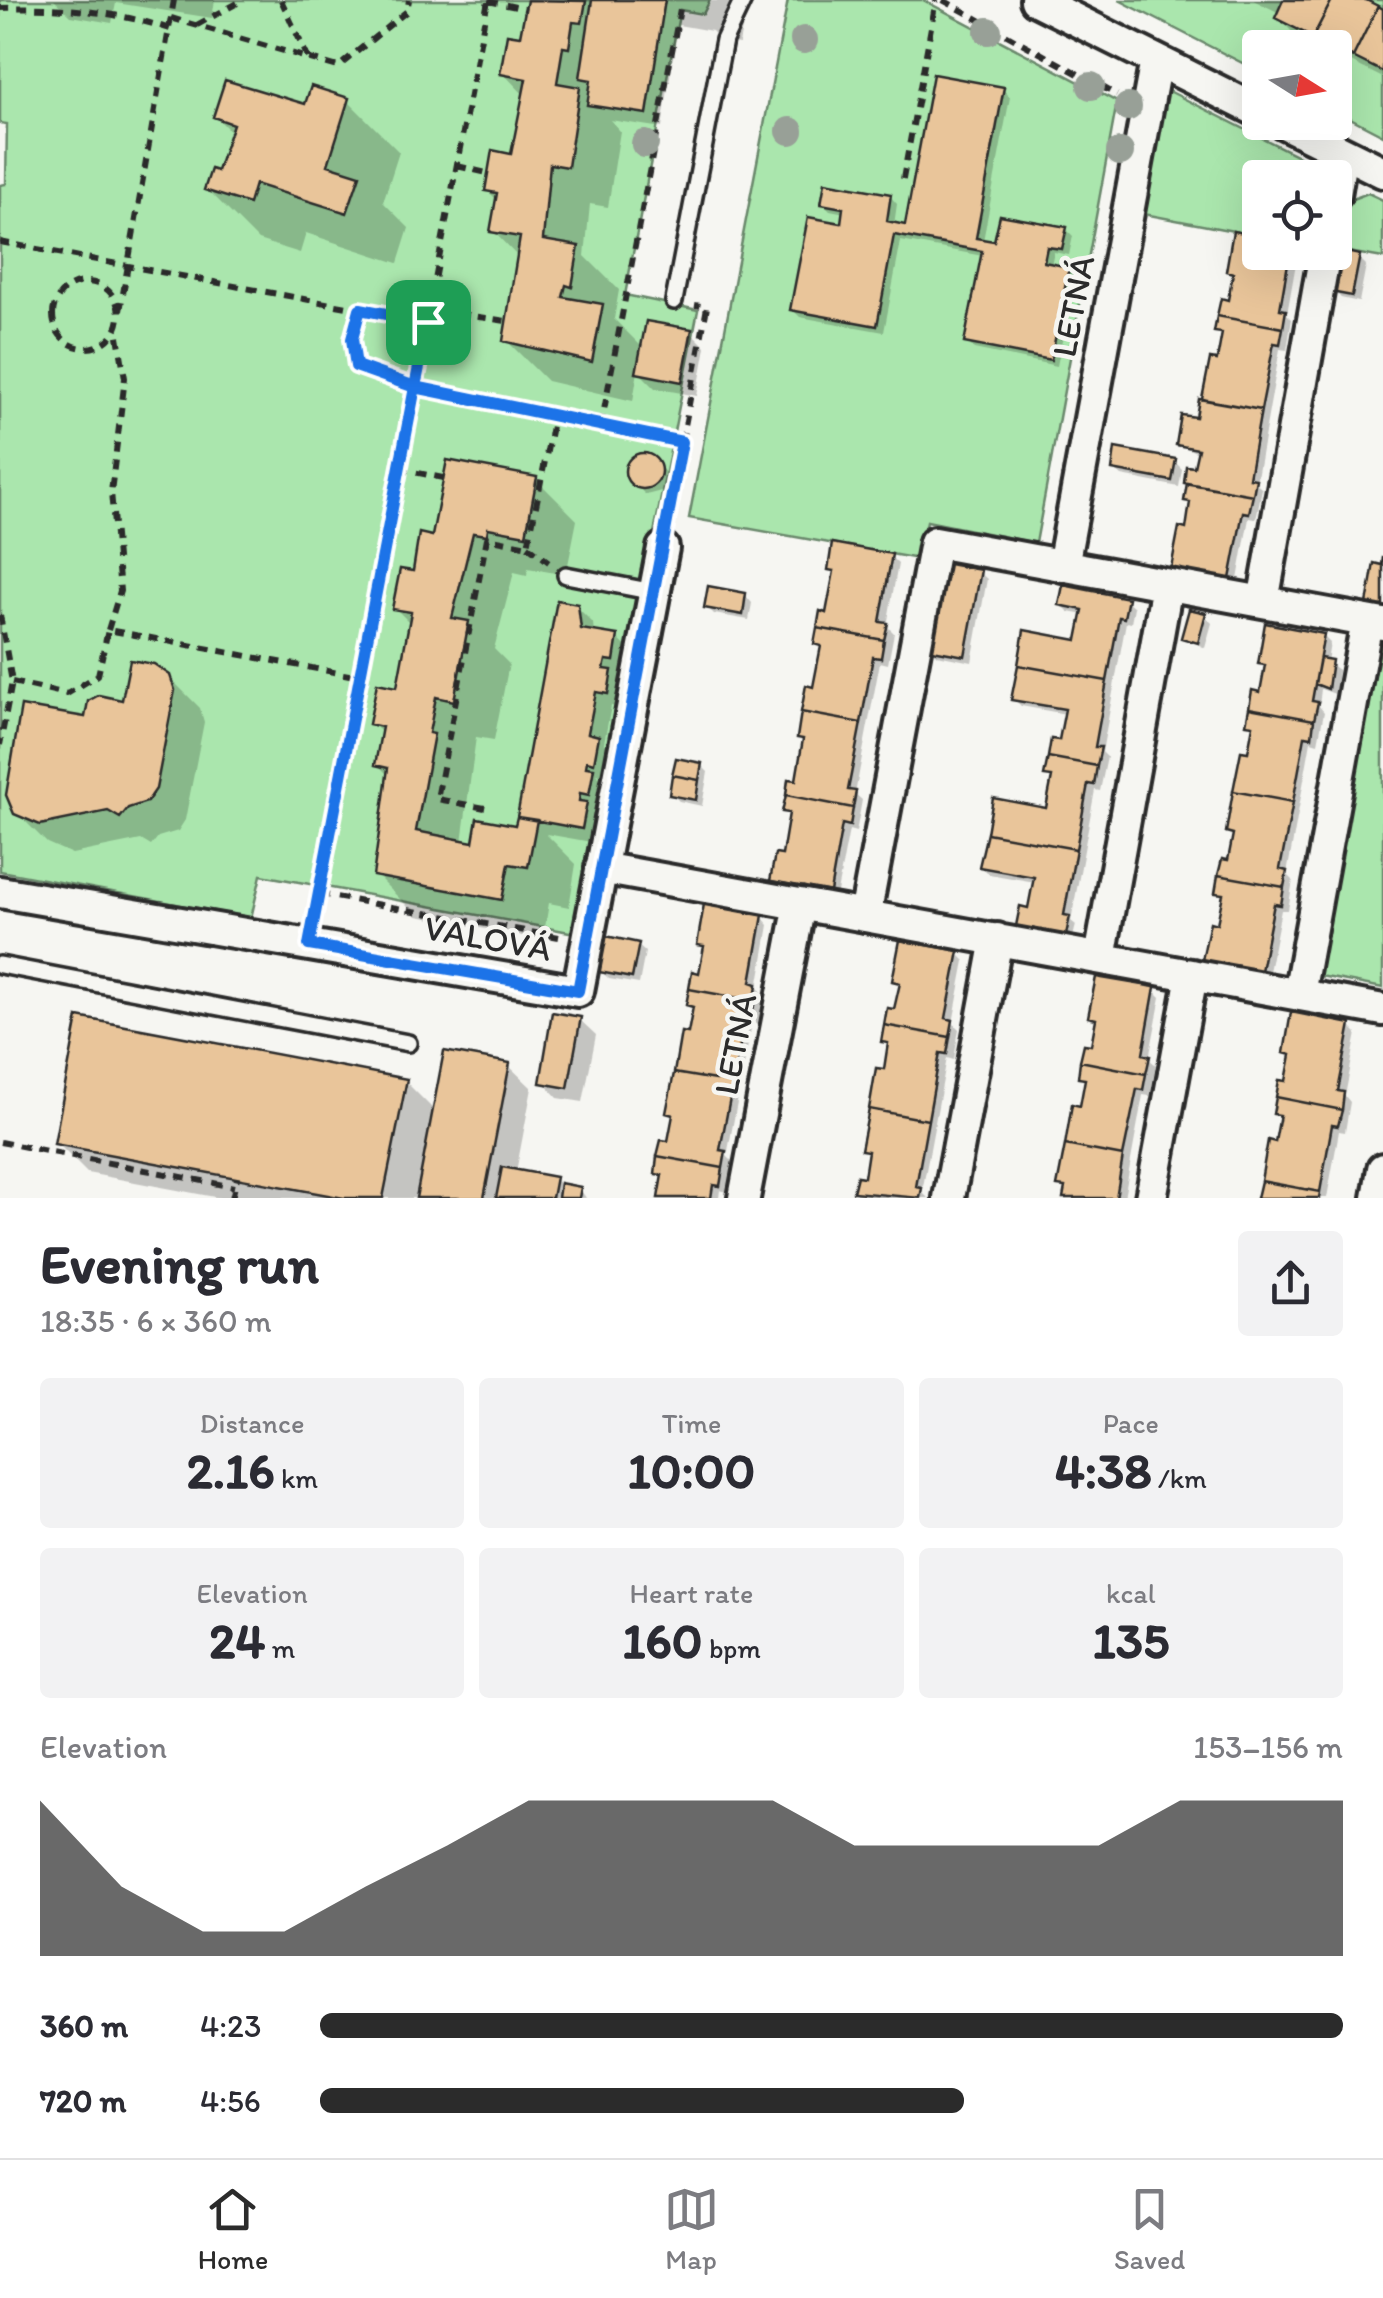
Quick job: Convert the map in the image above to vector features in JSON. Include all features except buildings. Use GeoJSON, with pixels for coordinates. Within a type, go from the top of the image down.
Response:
{"type":"FeatureCollection","features":[{"type":"Feature","properties":{"kind":"street"},"geometry":{"type":"LineString","coordinates":[[1036,0],[1242,103]]}},
{"type":"Feature","properties":{"kind":"street","name":"LETNÁ"},"geometry":{"type":"LineString","coordinates":[[1062,566],[1156,60]]}},
{"type":"Feature","properties":{"kind":"street"},"geometry":{"type":"LineString","coordinates":[[1318,140],[1383,172]]}},
{"type":"Feature","properties":{"kind":"street"},"geometry":{"type":"LineString","coordinates":[[1341,160],[1342,152]]}},
{"type":"Feature","properties":{"kind":"street"},"geometry":{"type":"LineString","coordinates":[[1263,602],[1322,270]]}},
{"type":"Feature","properties":{"kind":"street"},"geometry":{"type":"LineString","coordinates":[[864,916],[935,542],[1375,623],[1300,994]]}},
{"type":"Feature","properties":{"kind":"street","name":"VALOVÁ"},"geometry":{"type":"LineString","coordinates":[[0,892],[578,991],[663,548]]}},
{"type":"Feature","properties":{"kind":"street"},"geometry":{"type":"LineString","coordinates":[[1100,958],[1167,585]]}},
{"type":"Feature","properties":{"kind":"street"},"geometry":{"type":"LineString","coordinates":[[601,868],[1383,1010]]}},
{"type":"Feature","properties":{"kind":"street","name":"LETNÁ"},"geometry":{"type":"LineString","coordinates":[[744,1198],[800,904]]}},
{"type":"Feature","properties":{"kind":"street"},"geometry":{"type":"LineString","coordinates":[[949,1198],[996,940]]}},
{"type":"Feature","properties":{"kind":"street"},"geometry":{"type":"LineString","coordinates":[[1151,1198],[1192,975]]}},
{"type":"Feature","properties":{"kind":"street"},"geometry":{"type":"LineString","coordinates":[[1378,1198],[1383,1169]]}},
{"type":"Feature","properties":{"kind":"lane"},"geometry":{"type":"LineString","coordinates":[[674,302],[724,40],[742,0]]}},
{"type":"Feature","properties":{"kind":"lane"},"geometry":{"type":"LineString","coordinates":[[566,576],[654,592]]}},
{"type":"Feature","properties":{"kind":"lane"},"geometry":{"type":"LineString","coordinates":[[0,965],[408,1043]]}},
{"type":"Feature","properties":{"kind":"path"},"geometry":{"type":"LineString","coordinates":[[12,682],[67,694],[98,675],[120,591],[111,492],[125,378],[116,330],[174,0]]}},
{"type":"Feature","properties":{"kind":"path"},"geometry":{"type":"LineString","coordinates":[[197,25],[243,0]]}},
{"type":"Feature","properties":{"kind":"path"},"geometry":{"type":"LineString","coordinates":[[281,0],[310,62]]}},
{"type":"Feature","properties":{"kind":"path"},"geometry":{"type":"LineString","coordinates":[[171,18],[338,68],[407,11],[408,0]]}},
{"type":"Feature","properties":{"kind":"path"},"geometry":{"type":"LineString","coordinates":[[903,179],[939,0],[1147,111]]}},
{"type":"Feature","properties":{"kind":"path"},"geometry":{"type":"LineString","coordinates":[[309,945],[488,1],[525,9]]}},
{"type":"Feature","properties":{"kind":"path"},"geometry":{"type":"LineString","coordinates":[[0,8],[54,6],[132,16],[170,29]]}},
{"type":"Feature","properties":{"kind":"path"},"geometry":{"type":"LineString","coordinates":[[600,426],[680,9]]}},
{"type":"Feature","properties":{"kind":"path"},"geometry":{"type":"LineString","coordinates":[[457,166],[488,173]]}},
{"type":"Feature","properties":{"kind":"path"},"geometry":{"type":"LineString","coordinates":[[0,242],[428,322],[452,313],[506,321]]}},
{"type":"Feature","properties":{"kind":"path"},"geometry":{"type":"LineString","coordinates":[[116,330],[101,346],[79,348],[60,336],[53,315],[55,304],[69,287],[90,282],[110,292],[120,311]]}},
{"type":"Feature","properties":{"kind":"path"},"geometry":{"type":"LineString","coordinates":[[663,548],[706,308],[674,302]]}},
{"type":"Feature","properties":{"kind":"path"},"geometry":{"type":"LineString","coordinates":[[360,309],[352,339],[356,366],[415,387],[682,442]]}},
{"type":"Feature","properties":{"kind":"path"},"geometry":{"type":"LineString","coordinates":[[485,808],[437,799],[487,538],[528,546],[554,416]]}},
{"type":"Feature","properties":{"kind":"path"},"geometry":{"type":"LineString","coordinates":[[400,469],[444,478]]}},
{"type":"Feature","properties":{"kind":"path"},"geometry":{"type":"LineString","coordinates":[[0,615],[12,682],[0,746]]}},
{"type":"Feature","properties":{"kind":"path"},"geometry":{"type":"LineString","coordinates":[[108,630],[360,678]]}},
{"type":"Feature","properties":{"kind":"path"},"geometry":{"type":"LineString","coordinates":[[319,894],[588,942]]}},
{"type":"Feature","properties":{"kind":"path"},"geometry":{"type":"LineString","coordinates":[[0,1142],[234,1187]]}},
{"type":"Feature","properties":{"kind":"path"},"geometry":{"type":"LineString","coordinates":[[232,1198],[236,1178]]}},
{"type":"Feature","properties":{"kind":"green space"},"geometry":{"type":"Polygon","coordinates":[[[0,0],[710,0],[703,14],[680,10],[625,295],[698,310],[575,933],[261,875],[251,918],[0,871],[0,185],[6,184],[7,124],[0,123],[0,0]]]}},
{"type":"Feature","properties":{"kind":"green space"},"geometry":{"type":"Polygon","coordinates":[[[788,0],[923,0],[1117,102],[1036,543],[927,521],[919,559],[689,518],[788,0]]]}},
{"type":"Feature","properties":{"kind":"green space"},"geometry":{"type":"Polygon","coordinates":[[[1119,0],[1383,0],[1383,135],[1352,119],[1352,30],[1242,30],[1242,63],[1119,0]]]}},
{"type":"Feature","properties":{"kind":"green space"},"geometry":{"type":"Polygon","coordinates":[[[1167,90],[1242,128],[1242,140],[1266,140],[1306,160],[1242,160],[1242,233],[1144,214],[1167,90]]]}},
{"type":"Feature","properties":{"kind":"green space"},"geometry":{"type":"Polygon","coordinates":[[[1368,193],[1383,200],[1383,258],[1352,253],[1352,199],[1368,193]]]}},
{"type":"Feature","properties":{"kind":"green space"},"geometry":{"type":"Polygon","coordinates":[[[1377,637],[1383,638],[1383,988],[1315,975],[1377,637]]]}},
{"type":"Feature","properties":{"kind":"route"},"geometry":{"type":"LineString","coordinates":[[428,322],[360,309],[352,339],[356,366],[415,387],[309,945],[578,991],[682,442],[415,387],[428,322]]}}]}
